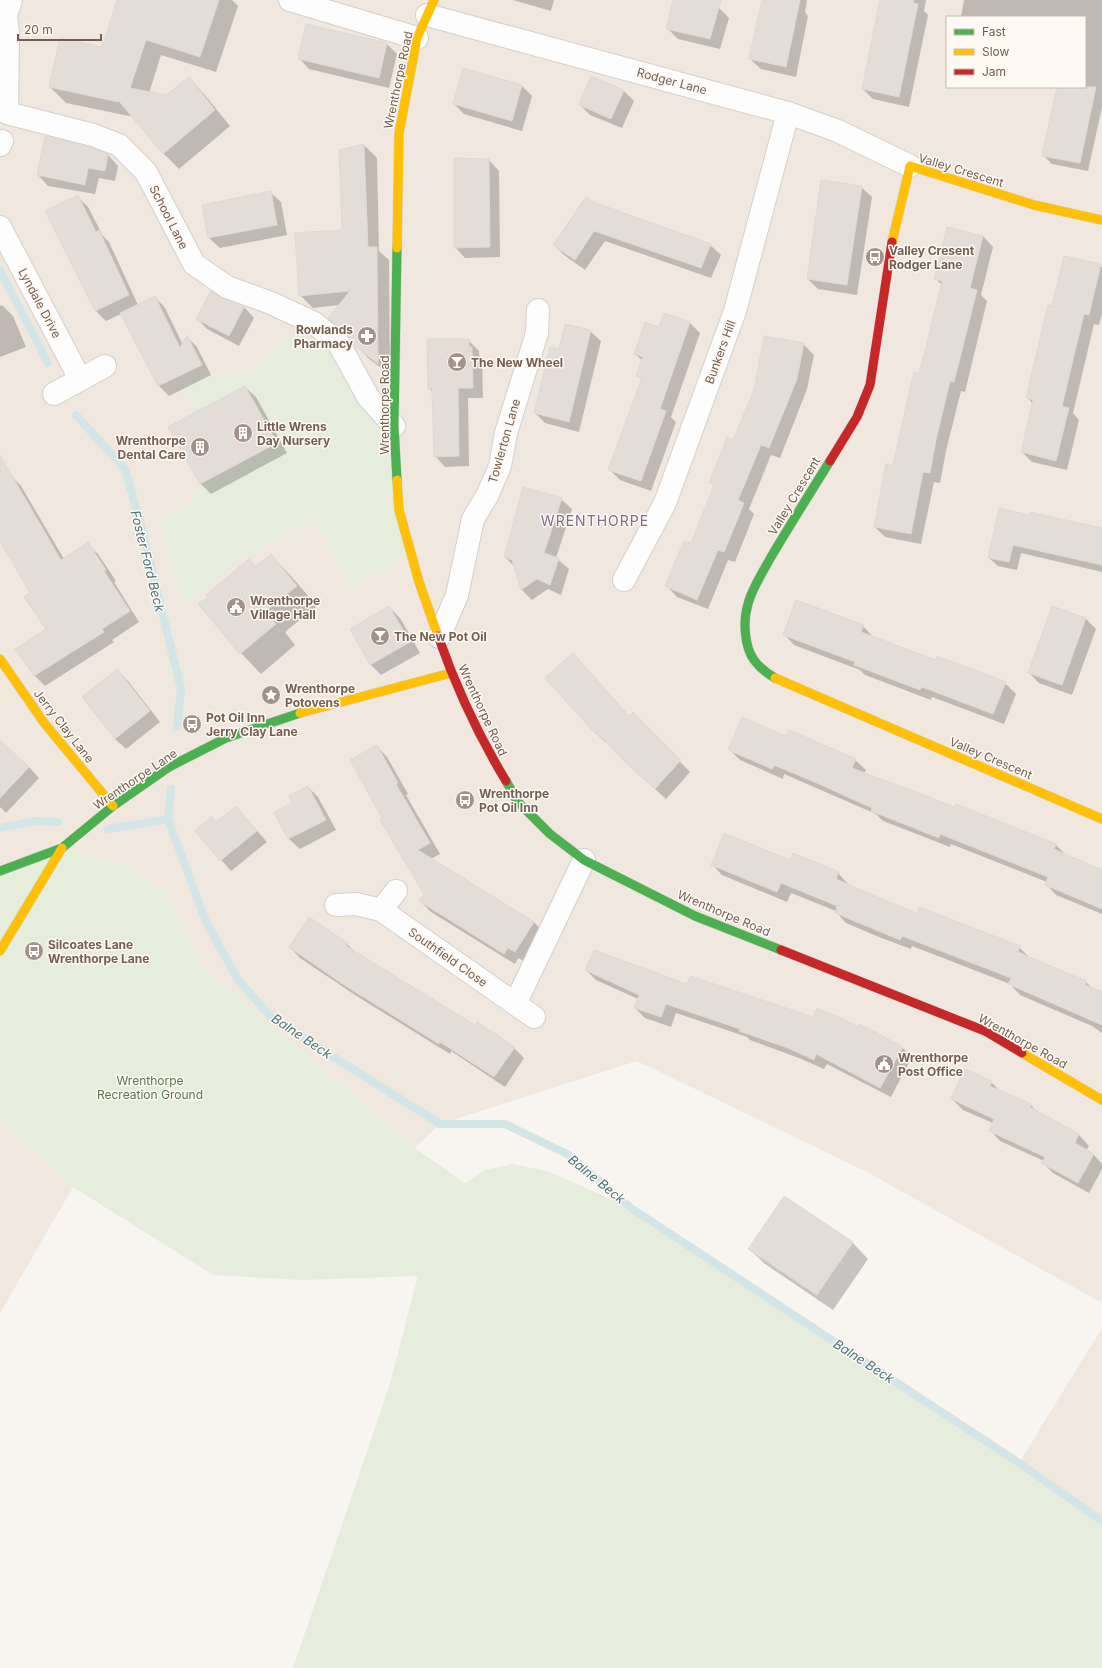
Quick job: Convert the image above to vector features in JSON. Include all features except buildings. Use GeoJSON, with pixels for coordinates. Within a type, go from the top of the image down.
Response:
{"type":"FeatureCollection","features":[{"type":"Feature","properties":{"kind":"street","name":"School Lane"},"geometry":{"type":"LineString","coordinates":[[11,0],[6,15],[8,33],[7,113],[94,135],[119,145],[146,172],[194,264],[227,286],[271,303],[314,323],[339,344],[368,397],[394,426]]}},
{"type":"Feature","properties":{"kind":"street"},"geometry":{"type":"LineString","coordinates":[[290,0],[417,38]]}},
{"type":"Feature","properties":{"kind":"street","name":"Wrenthorpe Road"},"geometry":{"type":"LineString","coordinates":[[430,8],[417,38],[399,133],[394,426],[398,510],[419,582],[452,673],[483,743],[517,801],[550,834],[584,860],[695,916],[985,1031],[1102,1100]]}},
{"type":"Feature","properties":{"kind":"street","name":"Rodger Lane"},"geometry":{"type":"LineString","coordinates":[[430,8],[788,114],[838,131],[910,166]]}},
{"type":"Feature","properties":{"kind":"street","name":"Bunkers Hill"},"geometry":{"type":"LineString","coordinates":[[624,580],[665,503],[735,311],[788,114]]}},
{"type":"Feature","properties":{"kind":"street","name":"Valley Crescent"},"geometry":{"type":"LineString","coordinates":[[1102,220],[1034,204],[910,166],[899,208],[887,269],[870,386],[857,417],[793,519],[760,577],[748,603],[745,620],[748,644],[754,660],[768,674],[799,689],[1102,819]]}},
{"type":"Feature","properties":{"kind":"street","name":"Lyndale Drive"},"geometry":{"type":"LineString","coordinates":[[0,227],[80,379]]}},
{"type":"Feature","properties":{"kind":"street","name":"Towlerton Lane"},"geometry":{"type":"LineString","coordinates":[[439,637],[458,595],[473,519],[487,496],[500,466],[506,433],[537,333],[538,310]]}},
{"type":"Feature","properties":{"kind":"street"},"geometry":{"type":"LineString","coordinates":[[54,394],[105,366]]}},
{"type":"Feature","properties":{"kind":"street","name":"Jerry Clay Lane"},"geometry":{"type":"LineString","coordinates":[[0,659],[45,724],[113,806]]}},
{"type":"Feature","properties":{"kind":"street","name":"Wrenthorpe Lane"},"geometry":{"type":"LineString","coordinates":[[0,871],[62,848],[113,806],[170,767],[226,738],[307,711],[452,673]]}},
{"type":"Feature","properties":{"kind":"street"},"geometry":{"type":"LineString","coordinates":[[0,951],[62,848]]}},
{"type":"Feature","properties":{"kind":"street"},"geometry":{"type":"LineString","coordinates":[[515,1004],[584,860]]}},
{"type":"Feature","properties":{"kind":"street"},"geometry":{"type":"LineString","coordinates":[[381,910],[396,891]]}},
{"type":"Feature","properties":{"kind":"street","name":"Southfield Close"},"geometry":{"type":"LineString","coordinates":[[336,905],[356,904],[381,910],[534,1017]]}},
{"type":"Feature","properties":{"kind":"shaded area"},"geometry":{"type":"Polygon","coordinates":[[[0,0],[1102,0],[1102,1303],[867,1172],[637,1061],[440,1124],[415,1148],[204,968],[165,892],[0,871],[0,0]]]}},
{"type":"Feature","properties":{"kind":"shaded area"},"geometry":{"type":"Polygon","coordinates":[[[0,1120],[73,1187],[0,1313],[0,1120]]]}},
{"type":"Feature","properties":{"kind":"shaded area"},"geometry":{"type":"Polygon","coordinates":[[[1102,1328],[1102,1521],[1019,1463],[1102,1328]]]}},
{"type":"Feature","properties":{"kind":"green space"},"geometry":{"type":"Polygon","coordinates":[[[312,335],[339,344],[394,426],[411,556],[351,586],[312,517],[260,551],[240,558],[184,605],[159,521],[166,519],[194,504],[190,492],[279,444],[245,386],[201,411],[195,412],[182,384],[205,378],[244,372],[257,367],[278,343],[294,336],[312,335]]]}},
{"type":"Feature","properties":{"kind":"green space","name":"Wrenthorpe Recreation Ground"},"geometry":{"type":"Polygon","coordinates":[[[62,848],[131,867],[165,892],[204,968],[415,1148],[465,1183],[485,1170],[513,1164],[550,1172],[631,1208],[1019,1463],[1102,1521],[1102,1668],[293,1668],[389,1387],[418,1276],[301,1280],[213,1275],[73,1187],[0,1120],[0,871],[62,848]]]}},
{"type":"Feature","properties":{"kind":"waterway","name":"Foster Ford Beck"},"geometry":{"type":"LineString","coordinates":[[0,270],[48,363]]}},
{"type":"Feature","properties":{"kind":"waterway","name":"Foster Ford Beck"},"geometry":{"type":"LineString","coordinates":[[76,415],[125,469],[141,525],[181,689],[177,726]]}},
{"type":"Feature","properties":{"kind":"waterway","name":"Balne Beck"},"geometry":{"type":"LineString","coordinates":[[171,789],[168,819],[206,922],[238,980],[272,1018],[440,1124],[505,1124],[569,1155],[631,1208],[1019,1463],[1102,1521]]}},
{"type":"Feature","properties":{"kind":"waterway","name":"Balne Beck"},"geometry":{"type":"LineString","coordinates":[[108,829],[168,819]]}},
{"type":"Feature","properties":{"kind":"waterway","name":"Balne Beck"},"geometry":{"type":"LineString","coordinates":[[0,828],[36,821],[58,822]]}},
{"type":"Feature","properties":{"kind":"traffic: fast"},"geometry":{"type":"LineString","coordinates":[[397,248],[394,426],[397,480]]}},
{"type":"Feature","properties":{"kind":"traffic: fast"},"geometry":{"type":"LineString","coordinates":[[775,678],[756,663],[748,648],[745,633],[746,610],[755,586],[771,557],[830,461]]}},
{"type":"Feature","properties":{"kind":"traffic: fast"},"geometry":{"type":"LineString","coordinates":[[0,871],[62,848],[113,806],[169,767],[226,738],[300,713]]}},
{"type":"Feature","properties":{"kind":"traffic: fast"},"geometry":{"type":"LineString","coordinates":[[506,781],[517,801],[550,834],[584,860],[695,916],[781,950]]}},
{"type":"Feature","properties":{"kind":"traffic: slow"},"geometry":{"type":"LineString","coordinates":[[397,248],[399,133],[417,38],[434,0]]}},
{"type":"Feature","properties":{"kind":"traffic: slow"},"geometry":{"type":"LineString","coordinates":[[892,242],[910,166],[1034,205],[1102,220]]}},
{"type":"Feature","properties":{"kind":"traffic: slow"},"geometry":{"type":"LineString","coordinates":[[397,480],[399,510],[419,582],[438,636]]}},
{"type":"Feature","properties":{"kind":"traffic: slow"},"geometry":{"type":"LineString","coordinates":[[0,659],[45,724],[113,806]]}},
{"type":"Feature","properties":{"kind":"traffic: slow"},"geometry":{"type":"LineString","coordinates":[[300,713],[451,673]]}},
{"type":"Feature","properties":{"kind":"traffic: slow"},"geometry":{"type":"LineString","coordinates":[[775,678],[1102,819]]}},
{"type":"Feature","properties":{"kind":"traffic: slow"},"geometry":{"type":"LineString","coordinates":[[0,951],[62,848]]}},
{"type":"Feature","properties":{"kind":"traffic: slow"},"geometry":{"type":"LineString","coordinates":[[1022,1053],[1102,1100]]}},
{"type":"Feature","properties":{"kind":"traffic: jam"},"geometry":{"type":"LineString","coordinates":[[830,461],[857,417],[870,385],[892,242]]}},
{"type":"Feature","properties":{"kind":"traffic: jam"},"geometry":{"type":"LineString","coordinates":[[438,636],[452,674],[468,710],[506,781]]}},
{"type":"Feature","properties":{"kind":"traffic: jam"},"geometry":{"type":"LineString","coordinates":[[781,950],[985,1031],[1022,1053]]}},
{"type":"Feature","properties":{"kind":"place","name":"Valley Cresent Rodger Lane"},"geometry":{"type":"Point","coordinates":[875,257]}},
{"type":"Feature","properties":{"kind":"place","name":"Rowlands Pharmacy"},"geometry":{"type":"Point","coordinates":[367,336]}},
{"type":"Feature","properties":{"kind":"place","name":"The New Wheel"},"geometry":{"type":"Point","coordinates":[457,362]}},
{"type":"Feature","properties":{"kind":"place","name":"Little Wrens Day Nursery"},"geometry":{"type":"Point","coordinates":[243,433]}},
{"type":"Feature","properties":{"kind":"place","name":"Wrenthorpe Dental Care"},"geometry":{"type":"Point","coordinates":[200,447]}},
{"type":"Feature","properties":{"kind":"place","name":"Wrenthorpe Village Hall"},"geometry":{"type":"Point","coordinates":[236,607]}},
{"type":"Feature","properties":{"kind":"place","name":"The New Pot Oil"},"geometry":{"type":"Point","coordinates":[380,636]}},
{"type":"Feature","properties":{"kind":"place","name":"Wrenthorpe Potovens"},"geometry":{"type":"Point","coordinates":[271,695]}},
{"type":"Feature","properties":{"kind":"place","name":"Pot Oil Inn Jerry Clay Lane"},"geometry":{"type":"Point","coordinates":[192,724]}},
{"type":"Feature","properties":{"kind":"place","name":"Wrenthorpe Pot Oil Inn"},"geometry":{"type":"Point","coordinates":[465,800]}},
{"type":"Feature","properties":{"kind":"place","name":"Silcoates Lane Wrenthorpe Lane"},"geometry":{"type":"Point","coordinates":[34,951]}},
{"type":"Feature","properties":{"kind":"place","name":"Wrenthorpe Post Office"},"geometry":{"type":"Point","coordinates":[884,1064]}},
{"type":"Feature","properties":{"kind":"district","name":"WRENTHORPE"},"geometry":{"type":"Point","coordinates":[595,520]}}]}
